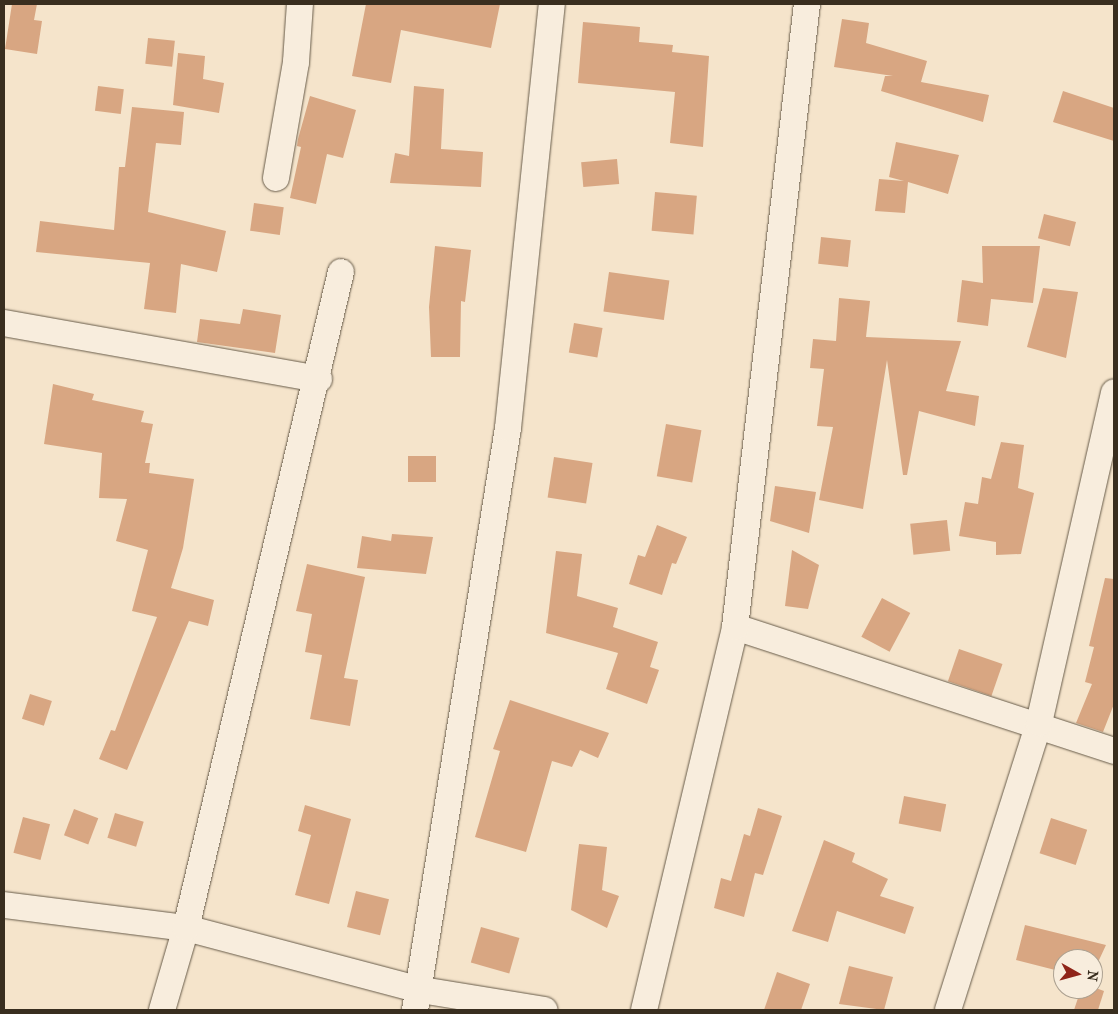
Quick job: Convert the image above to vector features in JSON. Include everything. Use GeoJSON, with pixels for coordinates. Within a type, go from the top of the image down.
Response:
{"type":"FeatureCollection","features":[{"type":"Feature","properties":{"kind":"street"},"geometry":{"type":"LineString","coordinates":[[276,178],[296,62],[300,4]]}},
{"type":"Feature","properties":{"kind":"street"},"geometry":{"type":"LineString","coordinates":[[418,1000],[508,428],[552,4]]}},
{"type":"Feature","properties":{"kind":"street"},"geometry":{"type":"LineString","coordinates":[[644,1010],[735,627],[807,4]]}},
{"type":"Feature","properties":{"kind":"street"},"geometry":{"type":"LineString","coordinates":[[162,1010],[186,928],[270,565],[320,379],[342,272]]}},
{"type":"Feature","properties":{"kind":"street"},"geometry":{"type":"LineString","coordinates":[[4,323],[320,379]]}},
{"type":"Feature","properties":{"kind":"street"},"geometry":{"type":"LineString","coordinates":[[948,1010],[1039,723],[1114,392]]}},
{"type":"Feature","properties":{"kind":"street"},"geometry":{"type":"LineString","coordinates":[[735,627],[1039,723],[1114,751]]}},
{"type":"Feature","properties":{"kind":"street"},"geometry":{"type":"LineString","coordinates":[[4,905],[186,928],[418,1000],[544,1010]]}},
{"type":"Feature","properties":{"kind":"building"},"geometry":{"type":"Polygon","coordinates":[[[12,4],[37,4],[34,20],[42,21],[37,54],[5,49],[12,4]]]}},
{"type":"Feature","properties":{"kind":"building"},"geometry":{"type":"Polygon","coordinates":[[[366,4],[500,4],[491,48],[401,30],[391,83],[352,76],[366,4]]]}},
{"type":"Feature","properties":{"kind":"building"},"geometry":{"type":"Polygon","coordinates":[[[842,19],[869,23],[866,43],[927,61],[921,82],[989,95],[983,122],[881,91],[885,76],[893,76],[834,67],[842,19]]]}},
{"type":"Feature","properties":{"kind":"building"},"geometry":{"type":"Polygon","coordinates":[[[583,22],[640,27],[639,42],[673,45],[672,52],[709,56],[703,147],[670,143],[675,92],[578,83],[583,22]]]}},
{"type":"Feature","properties":{"kind":"building"},"geometry":{"type":"Polygon","coordinates":[[[148,38],[175,41],[172,67],[145,64],[148,38]]]}},
{"type":"Feature","properties":{"kind":"building"},"geometry":{"type":"Polygon","coordinates":[[[178,53],[205,56],[203,79],[224,83],[219,113],[173,105],[178,53]]]}},
{"type":"Feature","properties":{"kind":"building"},"geometry":{"type":"Polygon","coordinates":[[[98,86],[124,89],[121,114],[95,111],[98,86]]]}},
{"type":"Feature","properties":{"kind":"building"},"geometry":{"type":"Polygon","coordinates":[[[414,86],[444,89],[441,149],[483,152],[481,187],[390,183],[395,153],[409,156],[414,86]]]}},
{"type":"Feature","properties":{"kind":"building"},"geometry":{"type":"Polygon","coordinates":[[[1063,91],[1114,108],[1114,141],[1053,122],[1063,91]]]}},
{"type":"Feature","properties":{"kind":"building"},"geometry":{"type":"Polygon","coordinates":[[[310,96],[356,110],[343,158],[327,154],[316,204],[290,198],[301,147],[297,146],[298,139],[310,96]]]}},
{"type":"Feature","properties":{"kind":"building"},"geometry":{"type":"Polygon","coordinates":[[[132,107],[184,112],[181,145],[156,143],[148,212],[226,231],[217,272],[181,264],[176,313],[144,309],[150,263],[36,252],[40,221],[114,230],[119,167],[125,167],[132,107]]]}},
{"type":"Feature","properties":{"kind":"building"},"geometry":{"type":"Polygon","coordinates":[[[896,142],[959,155],[948,194],[908,182],[905,213],[875,211],[879,179],[904,181],[889,177],[896,142]]]}},
{"type":"Feature","properties":{"kind":"building"},"geometry":{"type":"Polygon","coordinates":[[[617,159],[619,184],[583,187],[581,162],[617,159]]]}},
{"type":"Feature","properties":{"kind":"building"},"geometry":{"type":"Polygon","coordinates":[[[655,192],[697,196],[693,235],[652,231],[655,192]]]}},
{"type":"Feature","properties":{"kind":"building"},"geometry":{"type":"Polygon","coordinates":[[[254,203],[284,207],[280,235],[250,231],[254,203]]]}},
{"type":"Feature","properties":{"kind":"building"},"geometry":{"type":"Polygon","coordinates":[[[1044,214],[1076,222],[1070,246],[1038,238],[1044,214]]]}},
{"type":"Feature","properties":{"kind":"building"},"geometry":{"type":"Polygon","coordinates":[[[821,237],[851,240],[848,267],[818,264],[821,237]]]}},
{"type":"Feature","properties":{"kind":"building"},"geometry":{"type":"Polygon","coordinates":[[[435,246],[471,250],[465,302],[461,301],[460,357],[431,357],[429,307],[435,246]]]}},
{"type":"Feature","properties":{"kind":"building"},"geometry":{"type":"Polygon","coordinates":[[[982,246],[1040,246],[1033,303],[991,299],[988,326],[957,322],[962,280],[983,283],[982,246]]]}},
{"type":"Feature","properties":{"kind":"building"},"geometry":{"type":"Polygon","coordinates":[[[609,272],[669,280],[664,320],[603,312],[609,272]]]}},
{"type":"Feature","properties":{"kind":"building"},"geometry":{"type":"Polygon","coordinates":[[[1043,288],[1078,292],[1066,358],[1027,347],[1043,288]]]}},
{"type":"Feature","properties":{"kind":"building"},"geometry":{"type":"Polygon","coordinates":[[[839,298],[870,301],[866,337],[961,341],[946,391],[979,396],[975,426],[919,411],[907,475],[903,475],[887,360],[863,509],[819,500],[833,427],[817,426],[824,369],[810,368],[813,339],[836,341],[839,298]]]}},
{"type":"Feature","properties":{"kind":"building"},"geometry":{"type":"Polygon","coordinates":[[[243,309],[281,315],[275,353],[197,342],[200,319],[240,324],[243,309]]]}},
{"type":"Feature","properties":{"kind":"building"},"geometry":{"type":"Polygon","coordinates":[[[574,323],[603,328],[597,358],[569,353],[574,323]]]}},
{"type":"Feature","properties":{"kind":"building"},"geometry":{"type":"Polygon","coordinates":[[[53,384],[94,394],[92,400],[144,411],[141,422],[153,424],[145,463],[150,463],[149,473],[194,479],[183,548],[171,588],[214,600],[208,626],[189,621],[127,770],[99,759],[111,730],[115,731],[157,617],[132,611],[148,550],[116,541],[127,499],[99,498],[102,453],[44,444],[53,384]]]}},
{"type":"Feature","properties":{"kind":"building"},"geometry":{"type":"Polygon","coordinates":[[[666,424],[701,430],[692,482],[657,476],[666,424]]]}},
{"type":"Feature","properties":{"kind":"building"},"geometry":{"type":"Polygon","coordinates":[[[1001,442],[1024,445],[1018,488],[1034,493],[1021,554],[996,555],[996,542],[959,536],[965,502],[978,504],[982,477],[991,479],[1001,442]]]}},
{"type":"Feature","properties":{"kind":"building"},"geometry":{"type":"Polygon","coordinates":[[[408,456],[436,456],[436,482],[408,482],[408,456]]]}},
{"type":"Feature","properties":{"kind":"building"},"geometry":{"type":"Polygon","coordinates":[[[554,457],[593,463],[586,504],[548,497],[554,457]]]}},
{"type":"Feature","properties":{"kind":"building"},"geometry":{"type":"Polygon","coordinates":[[[775,486],[816,492],[809,533],[770,521],[775,486]]]}},
{"type":"Feature","properties":{"kind":"building"},"geometry":{"type":"Polygon","coordinates":[[[947,520],[950,551],[913,555],[910,524],[947,520]]]}},
{"type":"Feature","properties":{"kind":"building"},"geometry":{"type":"Polygon","coordinates":[[[657,525],[687,537],[676,564],[672,563],[662,595],[629,584],[638,555],[645,557],[657,525]]]}},
{"type":"Feature","properties":{"kind":"building"},"geometry":{"type":"Polygon","coordinates":[[[392,534],[433,537],[426,574],[357,568],[362,536],[391,541],[392,534]]]}},
{"type":"Feature","properties":{"kind":"building"},"geometry":{"type":"Polygon","coordinates":[[[792,550],[819,565],[808,609],[785,606],[792,550]]]}},
{"type":"Feature","properties":{"kind":"building"},"geometry":{"type":"Polygon","coordinates":[[[556,551],[582,554],[577,596],[618,608],[613,627],[658,642],[650,667],[659,670],[647,704],[606,689],[618,653],[546,633],[556,551]]]}},
{"type":"Feature","properties":{"kind":"building"},"geometry":{"type":"Polygon","coordinates":[[[307,564],[365,577],[344,678],[358,680],[350,726],[310,719],[322,655],[305,652],[312,614],[296,611],[307,564]]]}},
{"type":"Feature","properties":{"kind":"building"},"geometry":{"type":"Polygon","coordinates":[[[1105,578],[1114,579],[1114,704],[1103,732],[1076,723],[1092,684],[1085,682],[1094,647],[1089,646],[1105,578]]]}},
{"type":"Feature","properties":{"kind":"building"},"geometry":{"type":"Polygon","coordinates":[[[882,598],[910,613],[890,652],[861,637],[882,598]]]}},
{"type":"Feature","properties":{"kind":"building"},"geometry":{"type":"Polygon","coordinates":[[[959,649],[1002,664],[991,696],[948,681],[959,649]]]}},
{"type":"Feature","properties":{"kind":"building"},"geometry":{"type":"Polygon","coordinates":[[[30,694],[52,701],[44,726],[22,719],[30,694]]]}},
{"type":"Feature","properties":{"kind":"building"},"geometry":{"type":"Polygon","coordinates":[[[510,700],[609,733],[598,758],[580,750],[572,767],[552,761],[526,852],[475,837],[500,751],[493,749],[510,700]]]}},
{"type":"Feature","properties":{"kind":"building"},"geometry":{"type":"Polygon","coordinates":[[[904,796],[946,804],[941,832],[899,823],[904,796]]]}},
{"type":"Feature","properties":{"kind":"building"},"geometry":{"type":"Polygon","coordinates":[[[305,805],[351,819],[329,904],[295,895],[311,835],[298,831],[305,805]]]}},
{"type":"Feature","properties":{"kind":"building"},"geometry":{"type":"Polygon","coordinates":[[[758,808],[782,816],[763,875],[755,873],[744,917],[714,908],[721,878],[731,881],[744,834],[750,836],[758,808]]]}},
{"type":"Feature","properties":{"kind":"building"},"geometry":{"type":"Polygon","coordinates":[[[74,809],[98,818],[88,844],[64,835],[74,809]]]}},
{"type":"Feature","properties":{"kind":"building"},"geometry":{"type":"Polygon","coordinates":[[[115,813],[144,822],[136,847],[107,838],[115,813]]]}},
{"type":"Feature","properties":{"kind":"building"},"geometry":{"type":"Polygon","coordinates":[[[23,817],[50,824],[40,860],[13,853],[23,817]]]}},
{"type":"Feature","properties":{"kind":"building"},"geometry":{"type":"Polygon","coordinates":[[[1051,818],[1087,830],[1076,865],[1040,853],[1051,818]]]}},
{"type":"Feature","properties":{"kind":"building"},"geometry":{"type":"Polygon","coordinates":[[[824,840],[855,853],[852,862],[888,879],[880,896],[914,907],[905,934],[837,911],[828,942],[792,931],[824,840]]]}},
{"type":"Feature","properties":{"kind":"building"},"geometry":{"type":"Polygon","coordinates":[[[579,844],[607,847],[602,890],[619,896],[607,928],[571,910],[579,844]]]}},
{"type":"Feature","properties":{"kind":"building"},"geometry":{"type":"Polygon","coordinates":[[[356,891],[389,899],[380,935],[347,927],[356,891]]]}},
{"type":"Feature","properties":{"kind":"building"},"geometry":{"type":"Polygon","coordinates":[[[1025,925],[1106,945],[1103,951],[1103,949],[1053,949],[1053,969],[1016,960],[1025,925]]]}},
{"type":"Feature","properties":{"kind":"building"},"geometry":{"type":"Polygon","coordinates":[[[481,927],[519,938],[509,974],[471,963],[481,927]]]}},
{"type":"Feature","properties":{"kind":"building"},"geometry":{"type":"Polygon","coordinates":[[[849,966],[893,977],[884,1010],[839,1004],[849,966]]]}},
{"type":"Feature","properties":{"kind":"building"},"geometry":{"type":"Polygon","coordinates":[[[777,972],[810,984],[801,1010],[764,1010],[777,972]]]}},
{"type":"Feature","properties":{"kind":"building"},"geometry":{"type":"Polygon","coordinates":[[[1078,999],[1101,999],[1098,1010],[1074,1010],[1078,999]]]}}]}
